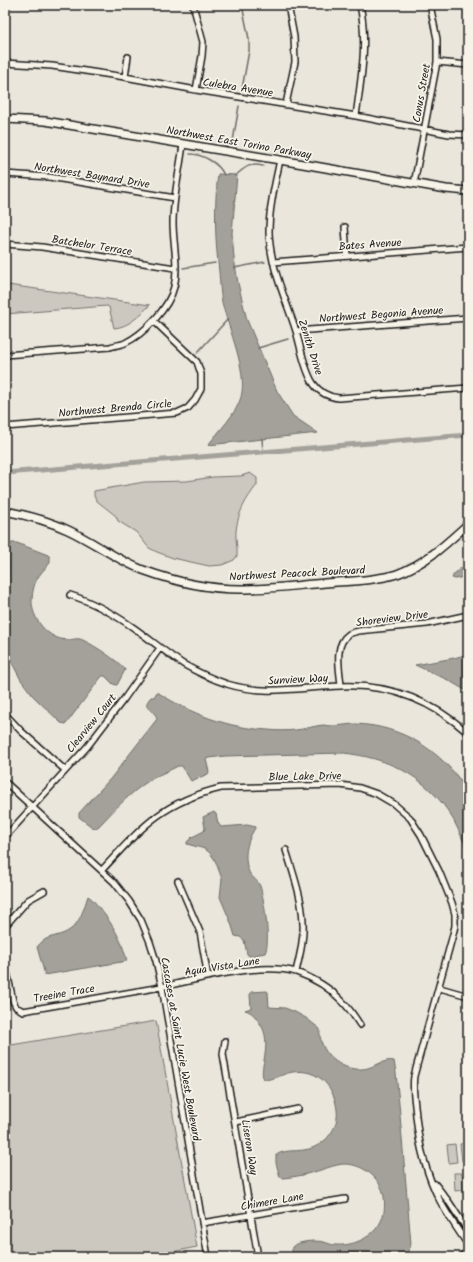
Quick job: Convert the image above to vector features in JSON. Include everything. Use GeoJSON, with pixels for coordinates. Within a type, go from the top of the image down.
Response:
{"type":"FeatureCollection","features":[{"type":"Feature","properties":{"kind":"street"},"geometry":{"type":"LineString","coordinates":[[193,5],[203,42],[196,90]]}},
{"type":"Feature","properties":{"kind":"street"},"geometry":{"type":"LineString","coordinates":[[286,104],[295,62],[294,37],[288,5]]}},
{"type":"Feature","properties":{"kind":"street"},"geometry":{"type":"LineString","coordinates":[[356,116],[364,61],[364,38],[360,5]]}},
{"type":"Feature","properties":{"kind":"street","name":"Conus Street"},"geometry":{"type":"LineString","coordinates":[[414,184],[437,62],[437,39],[430,5]]}},
{"type":"Feature","properties":{"kind":"street"},"geometry":{"type":"LineString","coordinates":[[125,77],[128,57]]}},
{"type":"Feature","properties":{"kind":"street"},"geometry":{"type":"LineString","coordinates":[[437,62],[468,65]]}},
{"type":"Feature","properties":{"kind":"street","name":"Culebra Avenue"},"geometry":{"type":"LineString","coordinates":[[5,63],[52,66],[125,77],[468,136]]}},
{"type":"Feature","properties":{"kind":"street","name":"Northwest East Torino Parkway"},"geometry":{"type":"LineString","coordinates":[[5,119],[45,121],[414,184],[468,191]]}},
{"type":"Feature","properties":{"kind":"street"},"geometry":{"type":"LineString","coordinates":[[5,355],[110,346],[124,343],[136,336],[154,321],[170,299],[174,286],[175,268],[173,222],[175,198],[184,144]]}},
{"type":"Feature","properties":{"kind":"street","name":"Zenith Drive"},"geometry":{"type":"LineString","coordinates":[[280,160],[270,212],[269,233],[273,262],[312,382],[319,390],[328,395],[339,398],[468,388]]}},
{"type":"Feature","properties":{"kind":"street","name":"Northwest Baynard Drive"},"geometry":{"type":"LineString","coordinates":[[5,174],[49,177],[175,198]]}},
{"type":"Feature","properties":{"kind":"street"},"geometry":{"type":"LineString","coordinates":[[345,227],[347,256]]}},
{"type":"Feature","properties":{"kind":"street","name":"Batchelor Terrace"},"geometry":{"type":"LineString","coordinates":[[5,244],[42,247],[175,268]]}},
{"type":"Feature","properties":{"kind":"street","name":"Bates Avenue"},"geometry":{"type":"LineString","coordinates":[[273,262],[468,248]]}},
{"type":"Feature","properties":{"kind":"street","name":"Northwest Begonia Avenue"},"geometry":{"type":"LineString","coordinates":[[296,331],[468,318]]}},
{"type":"Feature","properties":{"kind":"street","name":"Northwest Brenda Circle"},"geometry":{"type":"LineString","coordinates":[[5,427],[177,413],[188,408],[195,400],[201,389],[201,374],[197,362],[154,321]]}},
{"type":"Feature","properties":{"kind":"street","name":"Northwest Peacock Boulevard"},"geometry":{"type":"LineString","coordinates":[[5,511],[37,519],[67,530],[142,570],[170,579],[206,586],[246,589],[372,579],[396,574],[427,559],[468,524]]}},
{"type":"Feature","properties":{"kind":"street","name":"Sunview Way"},"geometry":{"type":"LineString","coordinates":[[70,595],[86,600],[112,614],[184,664],[228,684],[248,689],[272,691],[341,686],[368,687],[388,690],[409,696],[432,707],[452,719],[468,733]]}},
{"type":"Feature","properties":{"kind":"street","name":"Shoreview Drive"},"geometry":{"type":"LineString","coordinates":[[341,686],[338,655],[341,643],[348,635],[358,631],[427,624],[468,615]]}},
{"type":"Feature","properties":{"kind":"street","name":"Clearview Court"},"geometry":{"type":"LineString","coordinates":[[5,837],[87,746],[124,699],[160,648]]}},
{"type":"Feature","properties":{"kind":"street"},"geometry":{"type":"LineString","coordinates":[[5,714],[21,731],[65,770]]}},
{"type":"Feature","properties":{"kind":"street","name":"Cascases at Saint Lucie West Boulevard"},"geometry":{"type":"LineString","coordinates":[[5,782],[114,882],[129,901],[141,920],[150,942],[162,987],[208,1257]]}},
{"type":"Feature","properties":{"kind":"street","name":"Blue Lake Drive"},"geometry":{"type":"LineString","coordinates":[[102,870],[132,837],[157,815],[170,806],[203,792],[221,788],[340,785],[360,788],[377,794],[394,804],[410,818],[422,835],[452,903],[455,914],[455,926],[440,988],[414,1076],[413,1087],[419,1140],[422,1157],[441,1202],[468,1245]]}},
{"type":"Feature","properties":{"kind":"street"},"geometry":{"type":"LineString","coordinates":[[286,850],[296,882],[303,923],[303,940],[296,972]]}},
{"type":"Feature","properties":{"kind":"street"},"geometry":{"type":"LineString","coordinates":[[178,881],[200,932],[208,977]]}},
{"type":"Feature","properties":{"kind":"street"},"geometry":{"type":"LineString","coordinates":[[5,926],[28,900],[44,891]]}},
{"type":"Feature","properties":{"kind":"street","name":"Treeine Trace"},"geometry":{"type":"LineString","coordinates":[[5,962],[12,1001],[16,1007],[23,1011],[162,987]]}},
{"type":"Feature","properties":{"kind":"street","name":"Aqua Vista Lane"},"geometry":{"type":"LineString","coordinates":[[162,987],[208,977],[257,970],[272,969],[296,972],[313,979],[342,1001],[360,1025]]}},
{"type":"Feature","properties":{"kind":"street"},"geometry":{"type":"LineString","coordinates":[[440,988],[468,996]]}},
{"type":"Feature","properties":{"kind":"street","name":"Liseron Way"},"geometry":{"type":"LineString","coordinates":[[225,1041],[223,1054],[236,1122],[258,1257]]}},
{"type":"Feature","properties":{"kind":"street"},"geometry":{"type":"LineString","coordinates":[[236,1122],[285,1113],[298,1109]]}},
{"type":"Feature","properties":{"kind":"street","name":"Blue Lake Drive"},"geometry":{"type":"LineString","coordinates":[[432,1181],[468,1231]]}},
{"type":"Feature","properties":{"kind":"street","name":"Chimere Lane"},"geometry":{"type":"LineString","coordinates":[[202,1223],[345,1199]]}},
{"type":"Feature","properties":{"kind":"street"},"geometry":{"type":"LineString","coordinates":[[451,1218],[457,1214]]}},
{"type":"Feature","properties":{"kind":"street"},"geometry":{"type":"LineString","coordinates":[[461,1257],[468,1251]]}},
{"type":"Feature","properties":{"kind":"shaded area"},"geometry":{"type":"Polygon","coordinates":[[[218,174],[237,175],[232,233],[238,283],[247,320],[277,391],[293,416],[318,433],[208,445],[236,409],[241,397],[242,387],[240,362],[221,294],[216,223],[218,174]]]}},
{"type":"Feature","properties":{"kind":"shaded area"},"geometry":{"type":"Polygon","coordinates":[[[5,285],[150,305],[129,323],[114,328],[109,307],[107,306],[5,314],[5,285]]]}},
{"type":"Feature","properties":{"kind":"shaded area"},"geometry":{"type":"Polygon","coordinates":[[[250,473],[257,478],[257,485],[249,495],[237,524],[237,556],[234,560],[222,565],[209,566],[173,558],[149,548],[136,532],[118,521],[116,516],[97,501],[94,496],[94,491],[144,482],[187,481],[213,477],[241,476],[250,473]]]}},
{"type":"Feature","properties":{"kind":"shaded area"},"geometry":{"type":"Polygon","coordinates":[[[17,543],[50,557],[50,563],[35,583],[32,600],[34,614],[42,627],[54,636],[61,639],[80,639],[84,641],[112,658],[125,670],[117,685],[113,684],[105,676],[102,676],[66,724],[61,723],[33,696],[21,680],[5,645],[5,585],[8,564],[6,550],[8,545],[17,543]]]}},
{"type":"Feature","properties":{"kind":"shaded area"},"geometry":{"type":"Polygon","coordinates":[[[468,562],[468,576],[455,579],[452,578],[454,574],[468,562]]]}},
{"type":"Feature","properties":{"kind":"shaded area"},"geometry":{"type":"Polygon","coordinates":[[[468,654],[468,692],[448,680],[415,665],[454,658],[468,654]]]}},
{"type":"Feature","properties":{"kind":"shaded area"},"geometry":{"type":"Polygon","coordinates":[[[157,692],[197,713],[224,723],[253,729],[286,731],[323,725],[335,726],[356,724],[373,726],[405,735],[420,743],[446,764],[467,790],[468,852],[448,811],[427,787],[402,770],[389,764],[360,755],[344,753],[225,756],[209,758],[206,759],[209,772],[208,774],[191,781],[182,766],[178,766],[157,776],[143,785],[99,826],[96,828],[92,827],[79,817],[79,813],[111,778],[157,719],[156,715],[147,707],[147,704],[151,697],[154,697],[157,692]]]}},
{"type":"Feature","properties":{"kind":"shaded area"},"geometry":{"type":"Polygon","coordinates":[[[214,812],[221,827],[247,825],[256,827],[248,843],[246,862],[250,874],[260,886],[263,900],[267,930],[267,947],[265,953],[249,956],[247,954],[244,940],[235,936],[220,897],[222,879],[215,860],[205,849],[187,844],[192,837],[204,831],[205,828],[203,817],[214,812]]]}},
{"type":"Feature","properties":{"kind":"shaded area"},"geometry":{"type":"Polygon","coordinates":[[[88,896],[106,916],[114,928],[123,947],[127,961],[45,975],[37,947],[46,939],[62,934],[73,928],[80,918],[88,896]]]}},
{"type":"Feature","properties":{"kind":"shaded area"},"geometry":{"type":"Polygon","coordinates":[[[267,991],[269,1007],[285,1008],[306,1018],[320,1029],[320,1037],[327,1052],[332,1058],[346,1067],[366,1069],[390,1060],[394,1061],[411,1244],[404,1257],[292,1257],[292,1247],[303,1242],[321,1241],[333,1245],[341,1245],[351,1244],[364,1238],[372,1233],[379,1225],[383,1216],[385,1202],[380,1184],[376,1179],[365,1170],[352,1165],[341,1164],[300,1176],[280,1177],[276,1163],[276,1155],[286,1151],[308,1149],[320,1144],[331,1134],[337,1120],[337,1110],[332,1092],[322,1079],[315,1075],[307,1072],[298,1072],[288,1073],[273,1079],[264,1079],[262,1075],[266,1038],[264,1030],[255,1016],[245,1010],[251,1008],[251,992],[267,991]]]}},
{"type":"Feature","properties":{"kind":"shaded area"},"geometry":{"type":"Polygon","coordinates":[[[156,1021],[197,1247],[147,1257],[5,1257],[5,1046],[156,1021]]]}},
{"type":"Feature","properties":{"kind":"shaded area"},"geometry":{"type":"Polygon","coordinates":[[[468,1143],[468,1161],[462,1161],[460,1144],[468,1143]]]}},
{"type":"Feature","properties":{"kind":"shaded area"},"geometry":{"type":"Polygon","coordinates":[[[455,1144],[457,1162],[449,1163],[447,1145],[455,1144]]]}},
{"type":"Feature","properties":{"kind":"shaded area"},"geometry":{"type":"Polygon","coordinates":[[[454,1173],[462,1173],[463,1190],[455,1191],[454,1173]]]}},
{"type":"Feature","properties":{"kind":"waterway"},"geometry":{"type":"LineString","coordinates":[[242,5],[249,39],[249,51],[242,89]]}},
{"type":"Feature","properties":{"kind":"waterway"},"geometry":{"type":"LineString","coordinates":[[233,141],[239,106]]}},
{"type":"Feature","properties":{"kind":"waterway"},"geometry":{"type":"LineString","coordinates":[[190,154],[195,154],[210,160],[222,171],[224,175]]}},
{"type":"Feature","properties":{"kind":"waterway"},"geometry":{"type":"LineString","coordinates":[[235,176],[250,165],[263,166]]}},
{"type":"Feature","properties":{"kind":"waterway"},"geometry":{"type":"LineString","coordinates":[[234,268],[265,262]]}},
{"type":"Feature","properties":{"kind":"waterway"},"geometry":{"type":"LineString","coordinates":[[183,268],[215,263]]}},
{"type":"Feature","properties":{"kind":"waterway"},"geometry":{"type":"LineString","coordinates":[[197,353],[228,319]]}},
{"type":"Feature","properties":{"kind":"waterway"},"geometry":{"type":"LineString","coordinates":[[258,348],[288,339]]}},
{"type":"Feature","properties":{"kind":"waterway"},"geometry":{"type":"LineString","coordinates":[[5,473],[468,435]]}},
{"type":"Feature","properties":{"kind":"waterway"},"geometry":{"type":"LineString","coordinates":[[262,438],[263,452]]}}]}
